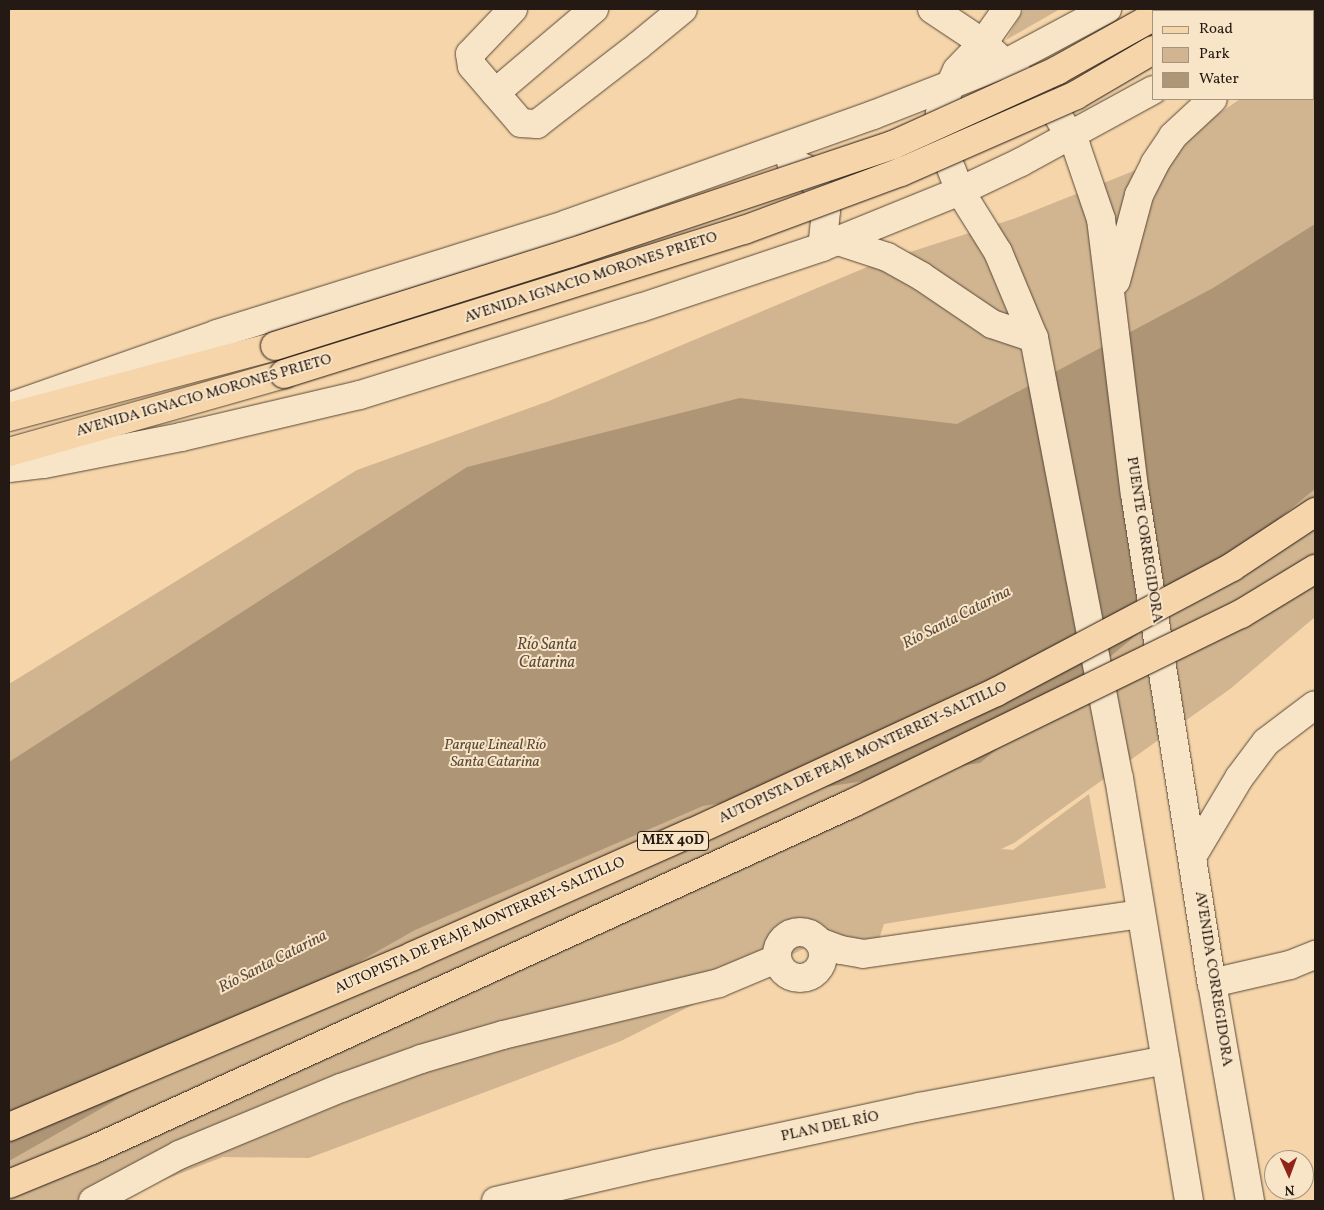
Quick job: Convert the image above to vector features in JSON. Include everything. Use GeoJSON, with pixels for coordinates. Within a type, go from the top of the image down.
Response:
{"type":"FeatureCollection","features":[{"type":"Feature","properties":{"kind":"main road","name":"AVENIDA IGNACIO MORONES PRIETO"},"geometry":{"type":"LineString","coordinates":[[9,417],[275,346],[570,253],[893,145],[1058,70],[1152,18]]}},
{"type":"Feature","properties":{"kind":"main road","name":"AVENIDA IGNACIO MORONES PRIETO"},"geometry":{"type":"LineString","coordinates":[[9,452],[284,374],[744,230],[901,172],[1076,95],[1152,51]]}},
{"type":"Feature","properties":{"kind":"main road","name":"AUTOPISTA DE PEAJE MONTERREY-SALTILLO"},"geometry":{"type":"LineString","coordinates":[[9,1127],[431,948],[691,833],[996,692],[1232,567],[1315,512]]}},
{"type":"Feature","properties":{"kind":"main road","name":"MEX 40D"},"geometry":{"type":"LineString","coordinates":[[9,1184],[92,1150],[853,803],[1241,614],[1315,569]]}},
{"type":"Feature","properties":{"kind":"street"},"geometry":{"type":"LineString","coordinates":[[513,9],[470,54],[472,66],[521,123],[537,124],[683,9]]}},
{"type":"Feature","properties":{"kind":"street"},"geometry":{"type":"LineString","coordinates":[[495,93],[594,9]]}},
{"type":"Feature","properties":{"kind":"street"},"geometry":{"type":"LineString","coordinates":[[932,9],[983,43],[1046,101],[1058,116],[1076,146],[1101,219],[1112,295]]}},
{"type":"Feature","properties":{"kind":"street"},"geometry":{"type":"LineString","coordinates":[[1008,9],[983,43],[958,70],[950,86],[940,114],[945,153],[960,191],[998,252],[1034,338],[1119,778],[1189,1201]]}},
{"type":"Feature","properties":{"kind":"street"},"geometry":{"type":"LineString","coordinates":[[9,406],[217,334],[567,224],[759,156],[950,86],[1004,64],[1107,9]]}},
{"type":"Feature","properties":{"kind":"street"},"geometry":{"type":"LineString","coordinates":[[1146,9],[1152,30]]}},
{"type":"Feature","properties":{"kind":"street","name":"AVENIDA IGNACIO MORONES PRIETO"},"geometry":{"type":"LineString","coordinates":[[9,468],[44,464],[181,437],[360,396],[640,308],[830,244],[960,191],[1021,162],[1152,91]]}},
{"type":"Feature","properties":{"kind":"street"},"geometry":{"type":"LineString","coordinates":[[1112,295],[1139,195],[1155,163],[1173,136],[1212,100]]}},
{"type":"Feature","properties":{"kind":"street"},"geometry":{"type":"LineString","coordinates":[[759,156],[789,162],[806,169],[816,182],[823,196],[830,244],[886,257],[904,266],[992,324],[1034,338]]}},
{"type":"Feature","properties":{"kind":"street","name":"PUENTE CORREGIDORA"},"geometry":{"type":"LineString","coordinates":[[1112,295],[1135,494],[1178,756]]}},
{"type":"Feature","properties":{"kind":"street"},"geometry":{"type":"LineString","coordinates":[[1193,855],[1239,778],[1266,742],[1315,705]]}},
{"type":"Feature","properties":{"kind":"street","name":"AVENIDA CORREGIDORA"},"geometry":{"type":"LineString","coordinates":[[1178,756],[1212,982],[1250,1201]]}},
{"type":"Feature","properties":{"kind":"street"},"geometry":{"type":"LineString","coordinates":[[819,942],[841,950],[863,954],[1140,914]]}},
{"type":"Feature","properties":{"kind":"street"},"geometry":{"type":"LineString","coordinates":[[802,932],[812,935],[819,942],[823,951],[822,962],[817,971],[808,977],[798,978],[788,975],[780,968],[776,959],[777,948],[782,939],[791,933],[802,932]]}},
{"type":"Feature","properties":{"kind":"street"},"geometry":{"type":"LineString","coordinates":[[1212,982],[1290,965],[1315,956]]}},
{"type":"Feature","properties":{"kind":"street"},"geometry":{"type":"LineString","coordinates":[[93,1201],[179,1155],[332,1092],[421,1059],[503,1035],[719,982],[776,959]]}},
{"type":"Feature","properties":{"kind":"street","name":"PLAN DEL RÍO"},"geometry":{"type":"LineString","coordinates":[[496,1201],[920,1107],[1166,1060]]}},
{"type":"Feature","properties":{"kind":"green space"},"geometry":{"type":"Polygon","coordinates":[[[1024,9],[1060,9],[1006,40],[1024,9]]]}},
{"type":"Feature","properties":{"kind":"green space","name":"Parque Lineal Río Santa Catarina"},"geometry":{"type":"Polygon","coordinates":[[[1314,47],[1315,617],[1230,689],[1014,843],[1001,849],[1013,850],[1089,794],[1106,888],[884,924],[876,948],[831,935],[621,1041],[309,1158],[223,1157],[109,1201],[9,1201],[9,684],[357,470],[549,401],[879,262],[1016,218],[1141,168],[1239,100],[1314,100],[1314,47]]]}},
{"type":"Feature","properties":{"kind":"water","name":"Río Santa Catarina"},"geometry":{"type":"Polygon","coordinates":[[[1315,224],[1315,489],[980,763],[703,806],[415,930],[9,1161],[9,762],[467,467],[740,398],[957,424],[1213,288],[1315,224]]]}}]}
